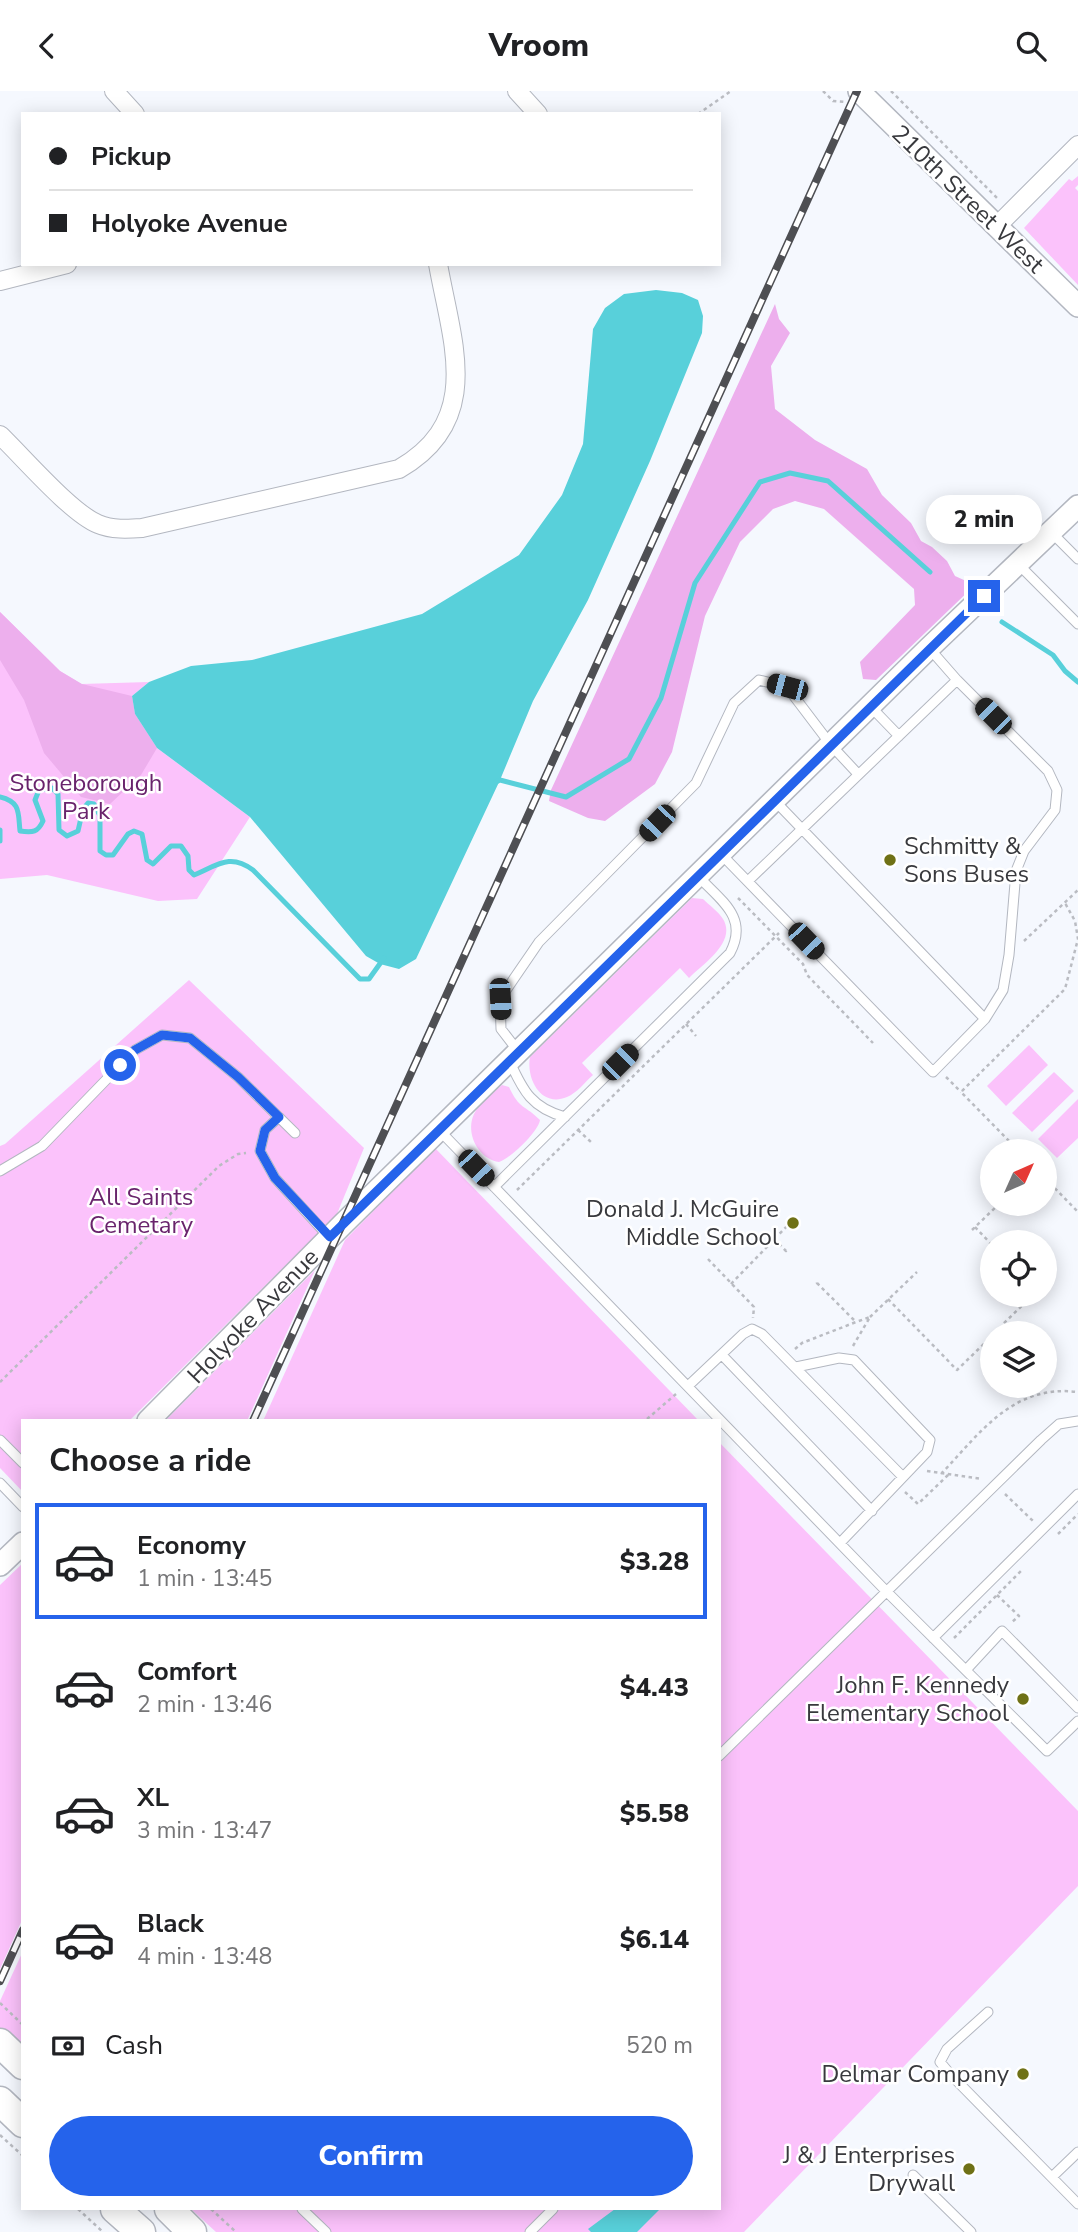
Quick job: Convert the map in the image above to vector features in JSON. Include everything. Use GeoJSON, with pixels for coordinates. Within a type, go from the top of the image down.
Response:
{"type":"FeatureCollection","features":[{"type":"Feature","properties":{"kind":"main road"},"geometry":{"type":"LineString","coordinates":[[0,2043],[21,2063]]}},
{"type":"Feature","properties":{"kind":"main road"},"geometry":{"type":"LineString","coordinates":[[0,2101],[21,2121]]}},
{"type":"Feature","properties":{"kind":"main road"},"geometry":{"type":"LineString","coordinates":[[116,2210],[141,2232]]}},
{"type":"Feature","properties":{"kind":"main road"},"geometry":{"type":"LineString","coordinates":[[170,2210],[192,2232]]}},
{"type":"Feature","properties":{"kind":"street"},"geometry":{"type":"LineString","coordinates":[[114,91],[133,112]]}},
{"type":"Feature","properties":{"kind":"street"},"geometry":{"type":"LineString","coordinates":[[517,91],[536,112]]}},
{"type":"Feature","properties":{"kind":"street","name":"210th Street West"},"geometry":{"type":"LineString","coordinates":[[855,97],[1004,220],[1078,306]]}},
{"type":"Feature","properties":{"kind":"street"},"geometry":{"type":"LineString","coordinates":[[1004,220],[1078,145]]}},
{"type":"Feature","properties":{"kind":"street"},"geometry":{"type":"LineString","coordinates":[[0,281],[59,266]]}},
{"type":"Feature","properties":{"kind":"street"},"geometry":{"type":"LineString","coordinates":[[0,435],[73,507],[99,524],[121,529],[142,528],[399,469],[430,447],[442,433],[450,417],[457,379],[438,266]]}},
{"type":"Feature","properties":{"kind":"street","name":"Holyoke Avenue"},"geometry":{"type":"LineString","coordinates":[[150,1419],[330,1237],[698,876],[726,858],[774,800],[1078,506]]}},
{"type":"Feature","properties":{"kind":"street"},"geometry":{"type":"LineString","coordinates":[[0,1565],[21,1545]]}},
{"type":"Feature","properties":{"kind":"lane"},"geometry":{"type":"LineString","coordinates":[[1051,532],[1078,559]]}},
{"type":"Feature","properties":{"kind":"lane"},"geometry":{"type":"LineString","coordinates":[[1018,563],[1078,624]]}},
{"type":"Feature","properties":{"kind":"lane"},"geometry":{"type":"LineString","coordinates":[[726,858],[933,1072],[985,1019],[1003,990],[1009,955],[1016,871],[1024,851],[1055,810],[1057,790],[1048,771],[957,680],[929,648]]}},
{"type":"Feature","properties":{"kind":"lane"},"geometry":{"type":"LineString","coordinates":[[565,1117],[551,1113],[533,1102],[522,1088],[514,1056],[502,1028],[500,999],[539,942],[696,783],[734,703],[759,680],[787,687],[831,745],[858,774]]}},
{"type":"Feature","properties":{"kind":"lane"},"geometry":{"type":"LineString","coordinates":[[748,881],[957,680]]}},
{"type":"Feature","properties":{"kind":"lane"},"geometry":{"type":"LineString","coordinates":[[870,706],[899,736]]}},
{"type":"Feature","properties":{"kind":"lane"},"geometry":{"type":"LineString","coordinates":[[774,800],[985,1019]]}},
{"type":"Feature","properties":{"kind":"lane"},"geometry":{"type":"LineString","coordinates":[[494,1187],[730,953],[737,940],[736,919],[698,876]]}},
{"type":"Feature","properties":{"kind":"lane"},"geometry":{"type":"LineString","coordinates":[[0,1171],[42,1146],[135,1050],[162,1035],[190,1038],[238,1077],[295,1133]]}},
{"type":"Feature","properties":{"kind":"lane"},"geometry":{"type":"LineString","coordinates":[[279,1117],[265,1130],[260,1151],[275,1178],[330,1237]]}},
{"type":"Feature","properties":{"kind":"lane"},"geometry":{"type":"LineString","coordinates":[[439,1129],[720,1419]]}},
{"type":"Feature","properties":{"kind":"lane"},"geometry":{"type":"LineString","coordinates":[[688,1386],[743,1334],[752,1329],[762,1333],[900,1481]]}},
{"type":"Feature","properties":{"kind":"lane"},"geometry":{"type":"LineString","coordinates":[[722,1355],[872,1511]]}},
{"type":"Feature","properties":{"kind":"lane"},"geometry":{"type":"LineString","coordinates":[[796,1367],[839,1358],[854,1360],[930,1440],[927,1452],[840,1543]]}},
{"type":"Feature","properties":{"kind":"lane"},"geometry":{"type":"LineString","coordinates":[[721,1420],[886,1591],[1047,1751],[1078,1721]]}},
{"type":"Feature","properties":{"kind":"lane"},"geometry":{"type":"LineString","coordinates":[[721,1754],[1041,1440],[1059,1424],[1078,1421]]}},
{"type":"Feature","properties":{"kind":"lane"},"geometry":{"type":"LineString","coordinates":[[0,1440],[21,1461]]}},
{"type":"Feature","properties":{"kind":"lane"},"geometry":{"type":"LineString","coordinates":[[0,1483],[21,1505]]}},
{"type":"Feature","properties":{"kind":"lane"},"geometry":{"type":"LineString","coordinates":[[933,1638],[1078,1494]]}},
{"type":"Feature","properties":{"kind":"lane"},"geometry":{"type":"LineString","coordinates":[[966,1670],[1002,1631],[1078,1708]]}},
{"type":"Feature","properties":{"kind":"lane"},"geometry":{"type":"LineString","coordinates":[[988,2011],[947,2049],[940,2062],[1078,2204]]}},
{"type":"Feature","properties":{"kind":"lane"},"geometry":{"type":"LineString","coordinates":[[1052,2177],[1076,2157]]}},
{"type":"Feature","properties":{"kind":"lane"},"geometry":{"type":"LineString","coordinates":[[913,2175],[971,2232]]}},
{"type":"Feature","properties":{"kind":"lane"},"geometry":{"type":"LineString","coordinates":[[303,2210],[326,2232]]}},
{"type":"Feature","properties":{"kind":"lane"},"geometry":{"type":"LineString","coordinates":[[530,2232],[552,2210]]}},
{"type":"Feature","properties":{"kind":"path"},"geometry":{"type":"LineString","coordinates":[[701,112],[731,91]]}},
{"type":"Feature","properties":{"kind":"path"},"geometry":{"type":"LineString","coordinates":[[823,91],[833,101],[855,97]]}},
{"type":"Feature","properties":{"kind":"path"},"geometry":{"type":"LineString","coordinates":[[891,91],[1004,220]]}},
{"type":"Feature","properties":{"kind":"path"},"geometry":{"type":"LineString","coordinates":[[726,858],[730,890],[803,964],[807,975],[873,1043]]}},
{"type":"Feature","properties":{"kind":"path"},"geometry":{"type":"LineString","coordinates":[[1009,955],[1078,890]]}},
{"type":"Feature","properties":{"kind":"path"},"geometry":{"type":"LineString","coordinates":[[961,1092],[1065,989],[1078,939],[1075,921],[1065,903]]}},
{"type":"Feature","properties":{"kind":"path"},"geometry":{"type":"LineString","coordinates":[[507,1200],[788,922]]}},
{"type":"Feature","properties":{"kind":"path"},"geometry":{"type":"LineString","coordinates":[[686,1024],[696,1036]]}},
{"type":"Feature","properties":{"kind":"path"},"geometry":{"type":"LineString","coordinates":[[937,1068],[1007,1139]]}},
{"type":"Feature","properties":{"kind":"path"},"geometry":{"type":"LineString","coordinates":[[578,1130],[591,1142]]}},
{"type":"Feature","properties":{"kind":"path"},"geometry":{"type":"LineString","coordinates":[[0,1382],[219,1166],[238,1154],[260,1151]]}},
{"type":"Feature","properties":{"kind":"path"},"geometry":{"type":"LineString","coordinates":[[1057,1190],[1078,1212]]}},
{"type":"Feature","properties":{"kind":"path"},"geometry":{"type":"LineString","coordinates":[[980,1234],[974,1229],[987,1216]]}},
{"type":"Feature","properties":{"kind":"path"},"geometry":{"type":"LineString","coordinates":[[731,1285],[790,1223]]}},
{"type":"Feature","properties":{"kind":"path"},"geometry":{"type":"LineString","coordinates":[[774,1239],[786,1251],[788,1248]]}},
{"type":"Feature","properties":{"kind":"path"},"geometry":{"type":"LineString","coordinates":[[708,1259],[754,1307],[752,1329]]}},
{"type":"Feature","properties":{"kind":"path"},"geometry":{"type":"LineString","coordinates":[[845,1359],[870,1317],[917,1272]]}},
{"type":"Feature","properties":{"kind":"path"},"geometry":{"type":"LineString","coordinates":[[820,1280],[817,1283],[856,1322]]}},
{"type":"Feature","properties":{"kind":"path"},"geometry":{"type":"LineString","coordinates":[[888,1299],[957,1370],[980,1348]]}},
{"type":"Feature","properties":{"kind":"path"},"geometry":{"type":"LineString","coordinates":[[1006,1321],[1021,1307]]}},
{"type":"Feature","properties":{"kind":"path"},"geometry":{"type":"LineString","coordinates":[[787,1358],[802,1343],[870,1317]]}},
{"type":"Feature","properties":{"kind":"path"},"geometry":{"type":"LineString","coordinates":[[648,1419],[670,1397],[688,1386]]}},
{"type":"Feature","properties":{"kind":"path"},"geometry":{"type":"LineString","coordinates":[[941,1474],[1013,1403],[1050,1390],[1078,1392]]}},
{"type":"Feature","properties":{"kind":"path"},"geometry":{"type":"LineString","coordinates":[[900,1481],[918,1504],[948,1475]]}},
{"type":"Feature","properties":{"kind":"path"},"geometry":{"type":"LineString","coordinates":[[1052,1540],[1078,1514]]}},
{"type":"Feature","properties":{"kind":"path"},"geometry":{"type":"LineString","coordinates":[[943,1647],[1026,1566]]}},
{"type":"Feature","properties":{"kind":"path"},"geometry":{"type":"LineString","coordinates":[[997,1595],[1019,1616],[1002,1631]]}},
{"type":"Feature","properties":{"kind":"path"},"geometry":{"type":"LineString","coordinates":[[0,2003],[21,2023]]}},
{"type":"Feature","properties":{"kind":"path"},"geometry":{"type":"LineString","coordinates":[[0,2135],[21,2154]]}},
{"type":"Feature","properties":{"kind":"path"},"geometry":{"type":"LineString","coordinates":[[79,2210],[103,2232]]}},
{"type":"Feature","properties":{"kind":"path"},"geometry":{"type":"LineString","coordinates":[[212,2210],[236,2232]]}},
{"type":"Feature","properties":{"kind":"green space"},"geometry":{"type":"Polygon","coordinates":[[[1078,176],[1078,185],[1075,188],[1078,191],[1078,285],[1024,228],[1069,179],[1072,181],[1078,176]]]}},
{"type":"Feature","properties":{"kind":"green space"},"geometry":{"type":"Polygon","coordinates":[[[775,304],[779,319],[790,333],[771,366],[775,409],[815,440],[867,469],[882,495],[911,523],[921,541],[947,561],[955,576],[975,585],[876,680],[863,679],[860,662],[915,605],[914,589],[824,509],[795,501],[773,509],[740,542],[705,616],[672,752],[655,784],[605,821],[588,818],[549,801],[551,790],[775,304]]]}},
{"type":"Feature","properties":{"kind":"green space","name":"Stoneborough Park"},"geometry":{"type":"Polygon","coordinates":[[[0,612],[60,671],[81,684],[149,682],[132,696],[135,714],[157,748],[250,817],[197,899],[158,901],[47,875],[0,879],[0,612]]]}},
{"type":"Feature","properties":{"kind":"green space"},"geometry":{"type":"Polygon","coordinates":[[[0,612],[60,671],[82,684],[132,696],[135,714],[157,748],[141,775],[110,804],[81,797],[44,753],[24,700],[0,660],[0,612]]]}},
{"type":"Feature","properties":{"kind":"green space"},"geometry":{"type":"Polygon","coordinates":[[[692,898],[703,899],[723,919],[726,936],[716,952],[689,978],[680,968],[582,1063],[593,1075],[578,1090],[558,1099],[543,1095],[530,1074],[530,1057],[692,898]]]}},
{"type":"Feature","properties":{"kind":"green space","name":"All Saints Cemetary"},"geometry":{"type":"Polygon","coordinates":[[[189,980],[364,1148],[337,1214],[131,1419],[21,1419],[21,1490],[0,1468],[0,1146],[189,980]]]}},
{"type":"Feature","properties":{"kind":"green space"},"geometry":{"type":"Polygon","coordinates":[[[1029,1045],[1048,1065],[1006,1106],[987,1086],[1029,1045]]]}},
{"type":"Feature","properties":{"kind":"green space"},"geometry":{"type":"Polygon","coordinates":[[[1054,1072],[1074,1091],[1032,1132],[1012,1113],[1054,1072]]]}},
{"type":"Feature","properties":{"kind":"green space"},"geometry":{"type":"Polygon","coordinates":[[[502,1085],[509,1087],[519,1103],[540,1120],[523,1144],[499,1162],[479,1151],[471,1129],[476,1110],[502,1085]]]}},
{"type":"Feature","properties":{"kind":"green space"},"geometry":{"type":"Polygon","coordinates":[[[1078,1099],[1078,1138],[1057,1158],[1057,1139],[1038,1139],[1078,1099]]]}},
{"type":"Feature","properties":{"kind":"green space"},"geometry":{"type":"Polygon","coordinates":[[[435,1148],[697,1419],[264,1419],[345,1240],[435,1148]]]}},
{"type":"Feature","properties":{"kind":"green space"},"geometry":{"type":"Polygon","coordinates":[[[315,1270],[248,1419],[167,1419],[315,1270]]]}},
{"type":"Feature","properties":{"kind":"green space"},"geometry":{"type":"Polygon","coordinates":[[[721,1444],[1078,1811],[1078,1886],[744,2232],[216,2232],[192,2210],[721,2210],[721,1444]]]}},
{"type":"Feature","properties":{"kind":"green space"},"geometry":{"type":"Polygon","coordinates":[[[21,1565],[21,1922],[0,1969],[0,1585],[21,1565]]]}},
{"type":"Feature","properties":{"kind":"green space"},"geometry":{"type":"Polygon","coordinates":[[[21,1955],[21,2049],[0,2030],[0,2001],[21,1955]]]}},
{"type":"Feature","properties":{"kind":"water"},"geometry":{"type":"Polygon","coordinates":[[[656,290],[682,293],[698,300],[703,316],[702,333],[650,461],[588,600],[533,701],[500,780],[416,959],[399,969],[380,964],[366,956],[250,817],[157,748],[135,714],[132,696],[149,682],[191,666],[252,660],[422,614],[519,555],[562,495],[583,444],[593,329],[605,308],[624,294],[656,290]]]}},
{"type":"Feature","properties":{"kind":"water"},"geometry":{"type":"Polygon","coordinates":[[[614,2210],[659,2210],[637,2232],[591,2232],[588,2229],[614,2210]]]}},
{"type":"Feature","properties":{"kind":"waterway"},"geometry":{"type":"LineString","coordinates":[[496,782],[500,780],[566,797],[629,759],[661,698],[695,583],[760,482],[790,473],[828,481],[930,572]]}},
{"type":"Feature","properties":{"kind":"waterway"},"geometry":{"type":"LineString","coordinates":[[1002,622],[1053,655],[1078,682]]}},
{"type":"Feature","properties":{"kind":"waterway"},"geometry":{"type":"LineString","coordinates":[[0,797],[15,805],[20,831],[32,832],[37,830],[43,821],[35,800],[39,790],[52,788],[58,794],[59,830],[67,836],[78,831],[83,809],[88,803],[94,804],[100,816],[100,851],[106,855],[113,855],[128,834],[134,831],[142,834],[147,860],[153,864],[171,846],[181,846],[188,856],[189,870],[194,875],[224,862],[245,865],[360,979],[369,979],[384,958]]}},
{"type":"Feature","properties":{"kind":"waterway"},"geometry":{"type":"LineString","coordinates":[[0,830],[0,841]]}},
{"type":"Feature","properties":{"kind":"railway"},"geometry":{"type":"LineString","coordinates":[[254,1419],[857,91]]}},
{"type":"Feature","properties":{"kind":"railway"},"geometry":{"type":"LineString","coordinates":[[0,1981],[21,1934]]}},
{"type":"Feature","properties":{"kind":"place","name":"Schmitty & Sons Buses"},"geometry":{"type":"Point","coordinates":[890,860]}},
{"type":"Feature","properties":{"kind":"place","name":"Donald J. McGuire Middle School"},"geometry":{"type":"Point","coordinates":[793,1223]}},
{"type":"Feature","properties":{"kind":"place","name":"John F. Kennedy Elementary School"},"geometry":{"type":"Point","coordinates":[1023,1699]}},
{"type":"Feature","properties":{"kind":"place","name":"Delmar Company"},"geometry":{"type":"Point","coordinates":[1023,2074]}},
{"type":"Feature","properties":{"kind":"place","name":"J & J Enterprises Drywall"},"geometry":{"type":"Point","coordinates":[969,2169]}},
{"type":"Feature","properties":{"kind":"route"},"geometry":{"type":"LineString","coordinates":[[120,1065],[135,1050],[162,1035],[190,1038],[238,1077],[279,1117],[265,1130],[260,1151],[275,1178],[330,1237],[984,596]]}}]}
